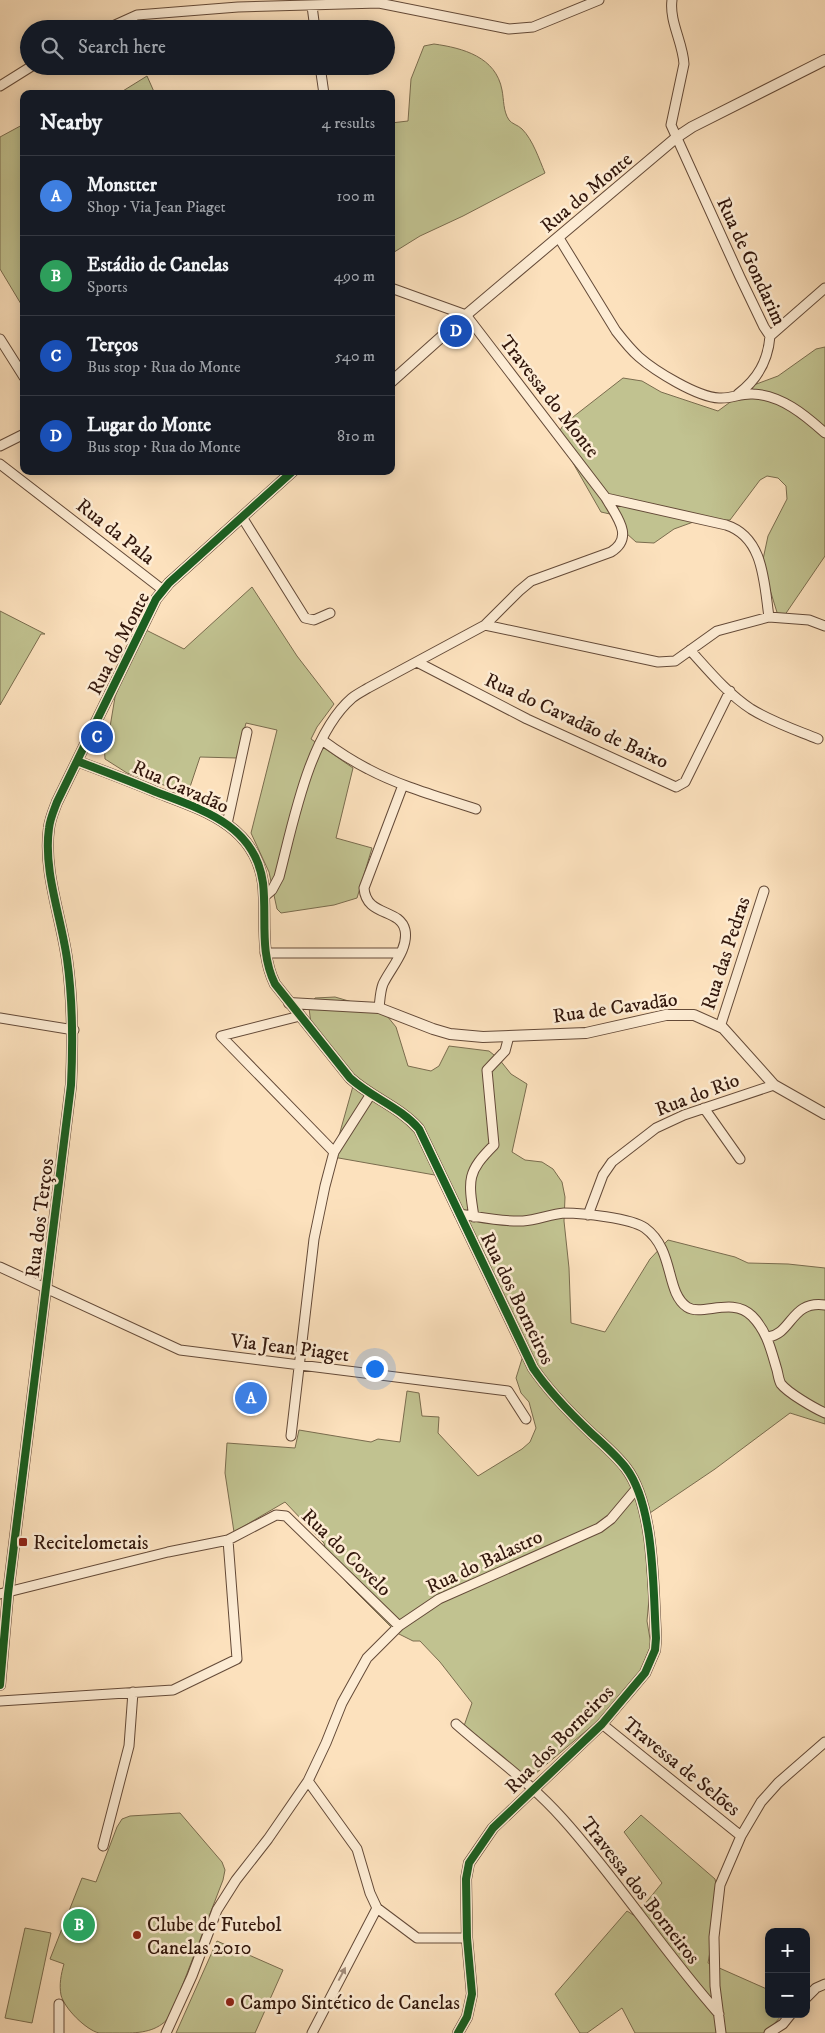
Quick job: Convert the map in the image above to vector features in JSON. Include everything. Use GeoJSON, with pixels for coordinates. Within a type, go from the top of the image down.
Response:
{"type":"FeatureCollection","features":[{"type":"Feature","properties":{"kind":"street"},"geometry":{"type":"LineString","coordinates":[[127,20],[138,15],[238,7],[312,6],[378,1],[509,29],[533,27],[599,0]]}},
{"type":"Feature","properties":{"kind":"street","name":"Rua de Gondarim"},"geometry":{"type":"LineString","coordinates":[[672,0],[671,9],[684,55],[684,64],[671,125],[740,277],[770,336],[769,349],[760,371],[750,384],[738,394]]}},
{"type":"Feature","properties":{"kind":"street"},"geometry":{"type":"LineString","coordinates":[[312,6],[314,20]]}},
{"type":"Feature","properties":{"kind":"street","name":"Rua do Monte"},"geometry":{"type":"LineString","coordinates":[[395,378],[466,315],[677,137],[692,127],[825,60]]}},
{"type":"Feature","properties":{"kind":"street"},"geometry":{"type":"LineString","coordinates":[[0,86],[20,74]]}},
{"type":"Feature","properties":{"kind":"street"},"geometry":{"type":"LineString","coordinates":[[321,75],[323,90]]}},
{"type":"Feature","properties":{"kind":"street"},"geometry":{"type":"LineString","coordinates":[[559,238],[616,331],[638,356],[651,366],[702,395],[729,398],[738,394],[755,394],[789,405],[803,413],[825,433]]}},
{"type":"Feature","properties":{"kind":"street"},"geometry":{"type":"LineString","coordinates":[[770,336],[825,288]]}},
{"type":"Feature","properties":{"kind":"street"},"geometry":{"type":"LineString","coordinates":[[395,289],[466,315]]}},
{"type":"Feature","properties":{"kind":"street","name":"Travessa do Monte"},"geometry":{"type":"LineString","coordinates":[[466,315],[606,498],[621,524],[622,541],[618,548],[531,581],[485,625]]}},
{"type":"Feature","properties":{"kind":"street"},"geometry":{"type":"LineString","coordinates":[[0,339],[20,370]]}},
{"type":"Feature","properties":{"kind":"street"},"geometry":{"type":"LineString","coordinates":[[0,446],[20,436]]}},
{"type":"Feature","properties":{"kind":"street","name":"Rua da Pala"},"geometry":{"type":"LineString","coordinates":[[0,464],[163,590]]}},
{"type":"Feature","properties":{"kind":"street","name":"Rua do Monte"},"geometry":{"type":"LineString","coordinates":[[77,761],[150,611],[163,590],[289,475]]}},
{"type":"Feature","properties":{"kind":"street"},"geometry":{"type":"LineString","coordinates":[[606,498],[726,525],[744,534],[752,543],[757,554],[763,577],[769,617]]}},
{"type":"Feature","properties":{"kind":"street"},"geometry":{"type":"LineString","coordinates":[[242,517],[305,618],[314,620],[330,612]]}},
{"type":"Feature","properties":{"kind":"street"},"geometry":{"type":"LineString","coordinates":[[264,896],[272,890],[279,877],[305,780],[322,740],[335,718],[352,698],[368,688],[485,625],[648,661],[675,661],[717,631],[769,617],[809,620],[825,626]]}},
{"type":"Feature","properties":{"kind":"street"},"geometry":{"type":"LineString","coordinates":[[690,650],[730,691],[753,710],[818,739]]}},
{"type":"Feature","properties":{"kind":"street","name":"Rua do Cavadão de Baixo"},"geometry":{"type":"LineString","coordinates":[[417,662],[527,719],[676,786],[685,782],[730,691]]}},
{"type":"Feature","properties":{"kind":"street"},"geometry":{"type":"LineString","coordinates":[[227,824],[247,732]]}},
{"type":"Feature","properties":{"kind":"street"},"geometry":{"type":"LineString","coordinates":[[322,740],[369,770],[403,785],[476,809]]}},
{"type":"Feature","properties":{"kind":"street","name":"Rua Cavadão"},"geometry":{"type":"LineString","coordinates":[[77,761],[192,806],[227,824],[245,841],[254,854],[261,874],[264,896],[265,953],[270,974],[281,993],[350,1078],[371,1094]]}},
{"type":"Feature","properties":{"kind":"street","name":"Rua dos Terços"},"geometry":{"type":"LineString","coordinates":[[0,1685],[4,1594],[46,1290],[71,1085],[74,1030],[67,959],[50,870],[49,826],[57,802],[77,761]]}},
{"type":"Feature","properties":{"kind":"street"},"geometry":{"type":"LineString","coordinates":[[379,1008],[382,986],[400,953],[405,938],[405,929],[395,917],[366,900],[364,888],[403,785]]}},
{"type":"Feature","properties":{"kind":"street","name":"Rua das Pedras"},"geometry":{"type":"LineString","coordinates":[[720,1027],[764,891]]}},
{"type":"Feature","properties":{"kind":"street"},"geometry":{"type":"LineString","coordinates":[[265,953],[400,953]]}},
{"type":"Feature","properties":{"kind":"street","name":"Rua de Cavadão"},"geometry":{"type":"LineString","coordinates":[[289,1002],[379,1008],[432,1029],[450,1034],[476,1037],[586,1033],[666,1015],[694,1015],[720,1027],[732,1037],[774,1085],[825,1114]]}},
{"type":"Feature","properties":{"kind":"street"},"geometry":{"type":"LineString","coordinates":[[300,1016],[221,1036],[334,1152]]}},
{"type":"Feature","properties":{"kind":"street"},"geometry":{"type":"LineString","coordinates":[[0,1018],[74,1030]]}},
{"type":"Feature","properties":{"kind":"street"},"geometry":{"type":"LineString","coordinates":[[474,1216],[470,1190],[471,1174],[494,1144],[487,1070],[505,1051],[509,1036]]}},
{"type":"Feature","properties":{"kind":"street","name":"Rua do Rio"},"geometry":{"type":"LineString","coordinates":[[588,1215],[603,1175],[612,1162],[656,1128],[684,1115],[774,1085]]}},
{"type":"Feature","properties":{"kind":"street"},"geometry":{"type":"LineString","coordinates":[[291,1436],[318,1214],[334,1152],[371,1094]]}},
{"type":"Feature","properties":{"kind":"street","name":"Rua dos Borneiros"},"geometry":{"type":"LineString","coordinates":[[371,1094],[402,1112],[419,1129],[533,1368],[553,1396],[620,1461],[637,1488],[644,1513],[651,1565],[656,1638],[655,1650],[645,1672],[602,1724],[493,1828],[469,1863],[466,1880],[467,1938],[472,1994],[467,2017],[458,2033]]}},
{"type":"Feature","properties":{"kind":"street"},"geometry":{"type":"LineString","coordinates":[[704,1108],[740,1159]]}},
{"type":"Feature","properties":{"kind":"street"},"geometry":{"type":"LineString","coordinates":[[460,1214],[524,1221],[563,1213],[611,1217],[645,1228],[660,1243],[666,1257],[675,1292],[688,1307],[697,1310],[735,1307],[751,1315],[768,1337],[781,1384],[810,1407],[825,1413]]}},
{"type":"Feature","properties":{"kind":"street","name":"Via Jean Piaget"},"geometry":{"type":"LineString","coordinates":[[0,1267],[46,1290],[180,1350],[508,1391],[526,1419]]}},
{"type":"Feature","properties":{"kind":"street"},"geometry":{"type":"LineString","coordinates":[[768,1337],[776,1336],[804,1308],[813,1304],[825,1305]]}},
{"type":"Feature","properties":{"kind":"street","name":"Rua do Balastro"},"geometry":{"type":"LineString","coordinates":[[166,2033],[192,1976],[217,1910],[236,1880],[268,1839],[308,1781],[342,1703],[367,1658],[399,1626],[439,1599],[599,1528],[611,1519],[637,1488]]}},
{"type":"Feature","properties":{"kind":"street","name":"Rua do Covelo"},"geometry":{"type":"LineString","coordinates":[[4,1594],[168,1552],[228,1540],[276,1515],[286,1516],[399,1626]]}},
{"type":"Feature","properties":{"kind":"street"},"geometry":{"type":"LineString","coordinates":[[0,1700],[172,1690],[237,1658],[228,1540]]}},
{"type":"Feature","properties":{"kind":"street"},"geometry":{"type":"LineString","coordinates":[[103,1846],[129,1746],[133,1692]]}},
{"type":"Feature","properties":{"kind":"street","name":"Travessa dos Borneiros"},"geometry":{"type":"LineString","coordinates":[[456,1724],[560,1816],[604,1867],[692,1984],[719,2014]]}},
{"type":"Feature","properties":{"kind":"street","name":"Travessa de Selões"},"geometry":{"type":"LineString","coordinates":[[602,1724],[741,1836]]}},
{"type":"Feature","properties":{"kind":"street"},"geometry":{"type":"LineString","coordinates":[[722,2033],[715,1986],[714,1937],[720,1885],[741,1836],[761,1802],[778,1782],[825,1742]]}},
{"type":"Feature","properties":{"kind":"street"},"geometry":{"type":"LineString","coordinates":[[308,1781],[357,1849],[372,1900],[377,1908],[417,1938],[467,1938]]}},
{"type":"Feature","properties":{"kind":"street"},"geometry":{"type":"LineString","coordinates":[[312,2033],[377,1908]]}},
{"type":"Feature","properties":{"kind":"street"},"geometry":{"type":"LineString","coordinates":[[810,1994],[816,1988],[825,1984]]}},
{"type":"Feature","properties":{"kind":"street"},"geometry":{"type":"LineString","coordinates":[[59,2004],[59,2033]]}},
{"type":"Feature","properties":{"kind":"street"},"geometry":{"type":"LineString","coordinates":[[770,2033],[788,2018]]}},
{"type":"Feature","properties":{"kind":"green space"},"geometry":{"type":"Polygon","coordinates":[[[434,44],[456,48],[477,56],[493,69],[499,79],[507,117],[522,129],[529,139],[545,173],[420,236],[395,252],[395,123],[408,121],[411,79],[424,46],[434,44]]]}},
{"type":"Feature","properties":{"kind":"green space"},"geometry":{"type":"Polygon","coordinates":[[[147,76],[153,90],[124,90],[147,76]]]}},
{"type":"Feature","properties":{"kind":"green space"},"geometry":{"type":"Polygon","coordinates":[[[20,126],[20,302],[0,269],[0,137],[20,126]]]}},
{"type":"Feature","properties":{"kind":"green space"},"geometry":{"type":"Polygon","coordinates":[[[825,347],[825,556],[780,622],[762,564],[768,536],[787,499],[786,486],[778,478],[767,476],[760,480],[730,520],[696,521],[674,529],[654,543],[636,542],[626,533],[619,516],[601,512],[557,435],[564,424],[623,378],[642,381],[661,392],[718,411],[733,400],[743,389],[778,376],[816,349],[825,347]]]}},
{"type":"Feature","properties":{"kind":"green space"},"geometry":{"type":"Polygon","coordinates":[[[252,587],[297,656],[334,704],[317,727],[311,739],[353,768],[336,838],[372,848],[357,898],[334,905],[281,913],[277,909],[269,872],[251,833],[277,730],[246,723],[237,758],[200,757],[188,793],[127,773],[105,759],[104,742],[110,727],[115,697],[127,664],[146,630],[184,649],[252,587]]]}},
{"type":"Feature","properties":{"kind":"green space"},"geometry":{"type":"Polygon","coordinates":[[[0,611],[45,634],[41,634],[0,705],[0,611]]]}},
{"type":"Feature","properties":{"kind":"green space"},"geometry":{"type":"Polygon","coordinates":[[[335,997],[383,1011],[396,1027],[408,1066],[431,1071],[439,1066],[449,1046],[489,1051],[499,1059],[511,1074],[527,1084],[512,1152],[525,1160],[542,1162],[553,1169],[562,1182],[565,1197],[564,1221],[569,1268],[571,1323],[605,1332],[650,1259],[668,1240],[735,1257],[748,1263],[788,1264],[825,1268],[825,1424],[790,1413],[715,1469],[644,1517],[649,1599],[647,1621],[651,1645],[640,1672],[613,1708],[528,1780],[464,1726],[472,1703],[440,1662],[420,1641],[413,1641],[397,1633],[348,1584],[327,1558],[324,1543],[285,1502],[234,1532],[225,1473],[227,1443],[295,1448],[299,1430],[371,1442],[378,1439],[400,1442],[407,1391],[419,1393],[422,1416],[439,1417],[438,1433],[478,1476],[522,1449],[530,1442],[536,1428],[529,1402],[521,1393],[516,1378],[526,1346],[446,1177],[333,1157],[353,1086],[311,1024],[309,1008],[315,998],[335,997]]]}},
{"type":"Feature","properties":{"kind":"green space"},"geometry":{"type":"Polygon","coordinates":[[[180,1813],[222,1862],[225,1870],[223,1880],[171,2015],[167,2020],[151,2030],[133,2033],[99,2033],[88,2028],[66,2006],[60,1987],[64,1964],[50,1959],[82,1878],[96,1882],[117,1827],[122,1819],[130,1816],[180,1813]]]}},
{"type":"Feature","properties":{"kind":"green space"},"geometry":{"type":"Polygon","coordinates":[[[641,1815],[715,1879],[719,1899],[708,1963],[765,1988],[765,2018],[779,2018],[766,2033],[635,2033],[622,2008],[587,2033],[580,2033],[555,1994],[627,1911],[635,1916],[662,1883],[624,1832],[641,1815]]]}},
{"type":"Feature","properties":{"kind":"green space"},"geometry":{"type":"Polygon","coordinates":[[[25,1928],[51,1933],[32,2023],[5,2018],[25,1928]]]}},
{"type":"Feature","properties":{"kind":"green space","name":"Campo Sintético de Canelas"},"geometry":{"type":"Polygon","coordinates":[[[217,1941],[283,1970],[255,2033],[176,2033],[217,1941]]]}},
{"type":"Feature","properties":{"kind":"cycle path"},"geometry":{"type":"LineString","coordinates":[[0,1685],[8,1594],[71,1085],[70,990],[67,959],[48,861],[50,821],[57,802],[156,599],[169,583],[289,475]]}},
{"type":"Feature","properties":{"kind":"cycle path"},"geometry":{"type":"LineString","coordinates":[[77,761],[208,813],[238,833],[250,847],[258,863],[263,883],[265,947],[270,972],[275,984],[350,1078],[395,1108],[419,1129],[533,1368],[560,1402],[626,1468],[635,1484],[642,1504],[651,1550],[655,1650],[645,1673],[602,1724],[493,1828],[469,1863],[466,1879],[467,1938],[472,1994],[467,2017],[458,2033]]}},
{"type":"Feature","properties":{"kind":"place","name":"Lugar do Monte"},"geometry":{"type":"Point","coordinates":[456,331]}},
{"type":"Feature","properties":{"kind":"place","name":"Terços"},"geometry":{"type":"Point","coordinates":[97,737]}},
{"type":"Feature","properties":{"kind":"place","name":"Monstter"},"geometry":{"type":"Point","coordinates":[251,1398]}},
{"type":"Feature","properties":{"kind":"place","name":"Recitelometais"},"geometry":{"type":"Point","coordinates":[23,1542]}},
{"type":"Feature","properties":{"kind":"place","name":"Estádio de Canelas"},"geometry":{"type":"Point","coordinates":[79,1925]}},
{"type":"Feature","properties":{"kind":"place","name":"Clube de Futebol Canelas 2010"},"geometry":{"type":"Point","coordinates":[137,1935]}},
{"type":"Feature","properties":{"kind":"place","name":"Campo Sintético de Canelas"},"geometry":{"type":"Point","coordinates":[230,2002]}}]}
